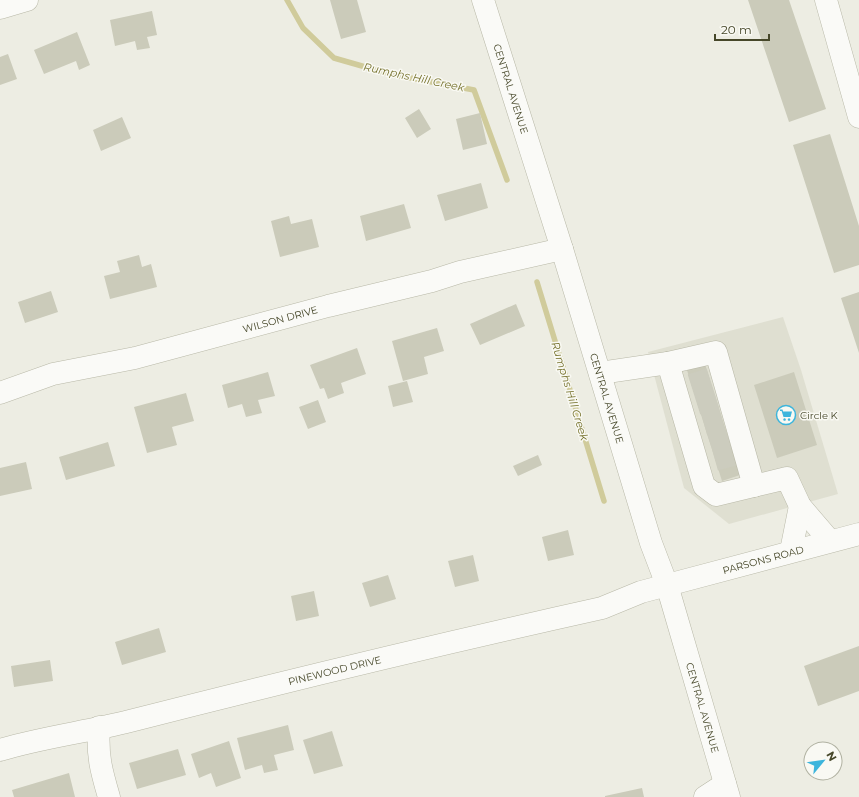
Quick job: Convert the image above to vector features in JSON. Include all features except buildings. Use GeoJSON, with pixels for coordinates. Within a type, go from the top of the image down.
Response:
{"type":"FeatureCollection","features":[{"type":"Feature","properties":{"kind":"street"},"geometry":{"type":"LineString","coordinates":[[0,8],[26,0]]}},
{"type":"Feature","properties":{"kind":"street","name":"CENTRAL AVENUE"},"geometry":{"type":"LineString","coordinates":[[483,0],[562,249],[651,543],[667,585],[727,790]]}},
{"type":"Feature","properties":{"kind":"street"},"geometry":{"type":"LineString","coordinates":[[826,0],[859,117]]}},
{"type":"Feature","properties":{"kind":"street","name":"WILSON DRIVE"},"geometry":{"type":"LineString","coordinates":[[0,393],[53,374],[135,358],[328,306],[432,281],[460,272],[562,249]]}},
{"type":"Feature","properties":{"kind":"street"},"geometry":{"type":"LineString","coordinates":[[600,373],[668,363],[716,352],[704,486],[716,496],[787,478],[800,506],[830,541]]}},
{"type":"Feature","properties":{"kind":"street"},"geometry":{"type":"LineString","coordinates":[[668,363],[711,421],[754,486]]}},
{"type":"Feature","properties":{"kind":"street"},"geometry":{"type":"LineString","coordinates":[[791,551],[800,506]]}},
{"type":"Feature","properties":{"kind":"street","name":"PARSONS ROAD"},"geometry":{"type":"LineString","coordinates":[[667,585],[859,534]]}},
{"type":"Feature","properties":{"kind":"street","name":"PINEWOOD DRIVE"},"geometry":{"type":"LineString","coordinates":[[0,750],[48,737],[130,721],[342,668],[602,608],[642,592],[667,585]]}},
{"type":"Feature","properties":{"kind":"street"},"geometry":{"type":"LineString","coordinates":[[99,727],[99,764],[109,797]]}},
{"type":"Feature","properties":{"kind":"street"},"geometry":{"type":"LineString","coordinates":[[705,797],[727,790]]}},
{"type":"Feature","properties":{"kind":"shaded area"},"geometry":{"type":"Polygon","coordinates":[[[783,317],[801,370],[838,494],[729,524],[684,488],[648,352],[783,317]]]}},
{"type":"Feature","properties":{"kind":"waterway","name":"Rumphs Hill Creek"},"geometry":{"type":"LineString","coordinates":[[287,0],[303,28],[334,58],[390,74],[474,90],[507,180]]}},
{"type":"Feature","properties":{"kind":"waterway","name":"Rumphs Hill Creek"},"geometry":{"type":"LineString","coordinates":[[537,282],[604,501]]}},
{"type":"Feature","properties":{"kind":"tunnel"},"geometry":{"type":"LineString","coordinates":[[691,385],[710,379]]}},
{"type":"Feature","properties":{"kind":"tunnel"},"geometry":{"type":"LineString","coordinates":[[697,404],[716,398]]}},
{"type":"Feature","properties":{"kind":"tunnel"},"geometry":{"type":"LineString","coordinates":[[704,424],[722,419]]}},
{"type":"Feature","properties":{"kind":"tunnel"},"geometry":{"type":"LineString","coordinates":[[710,443],[728,437]]}},
{"type":"Feature","properties":{"kind":"tunnel"},"geometry":{"type":"LineString","coordinates":[[715,460],[733,455]]}},
{"type":"Feature","properties":{"kind":"place","name":"Circle K"},"geometry":{"type":"Point","coordinates":[786,415]}}]}
